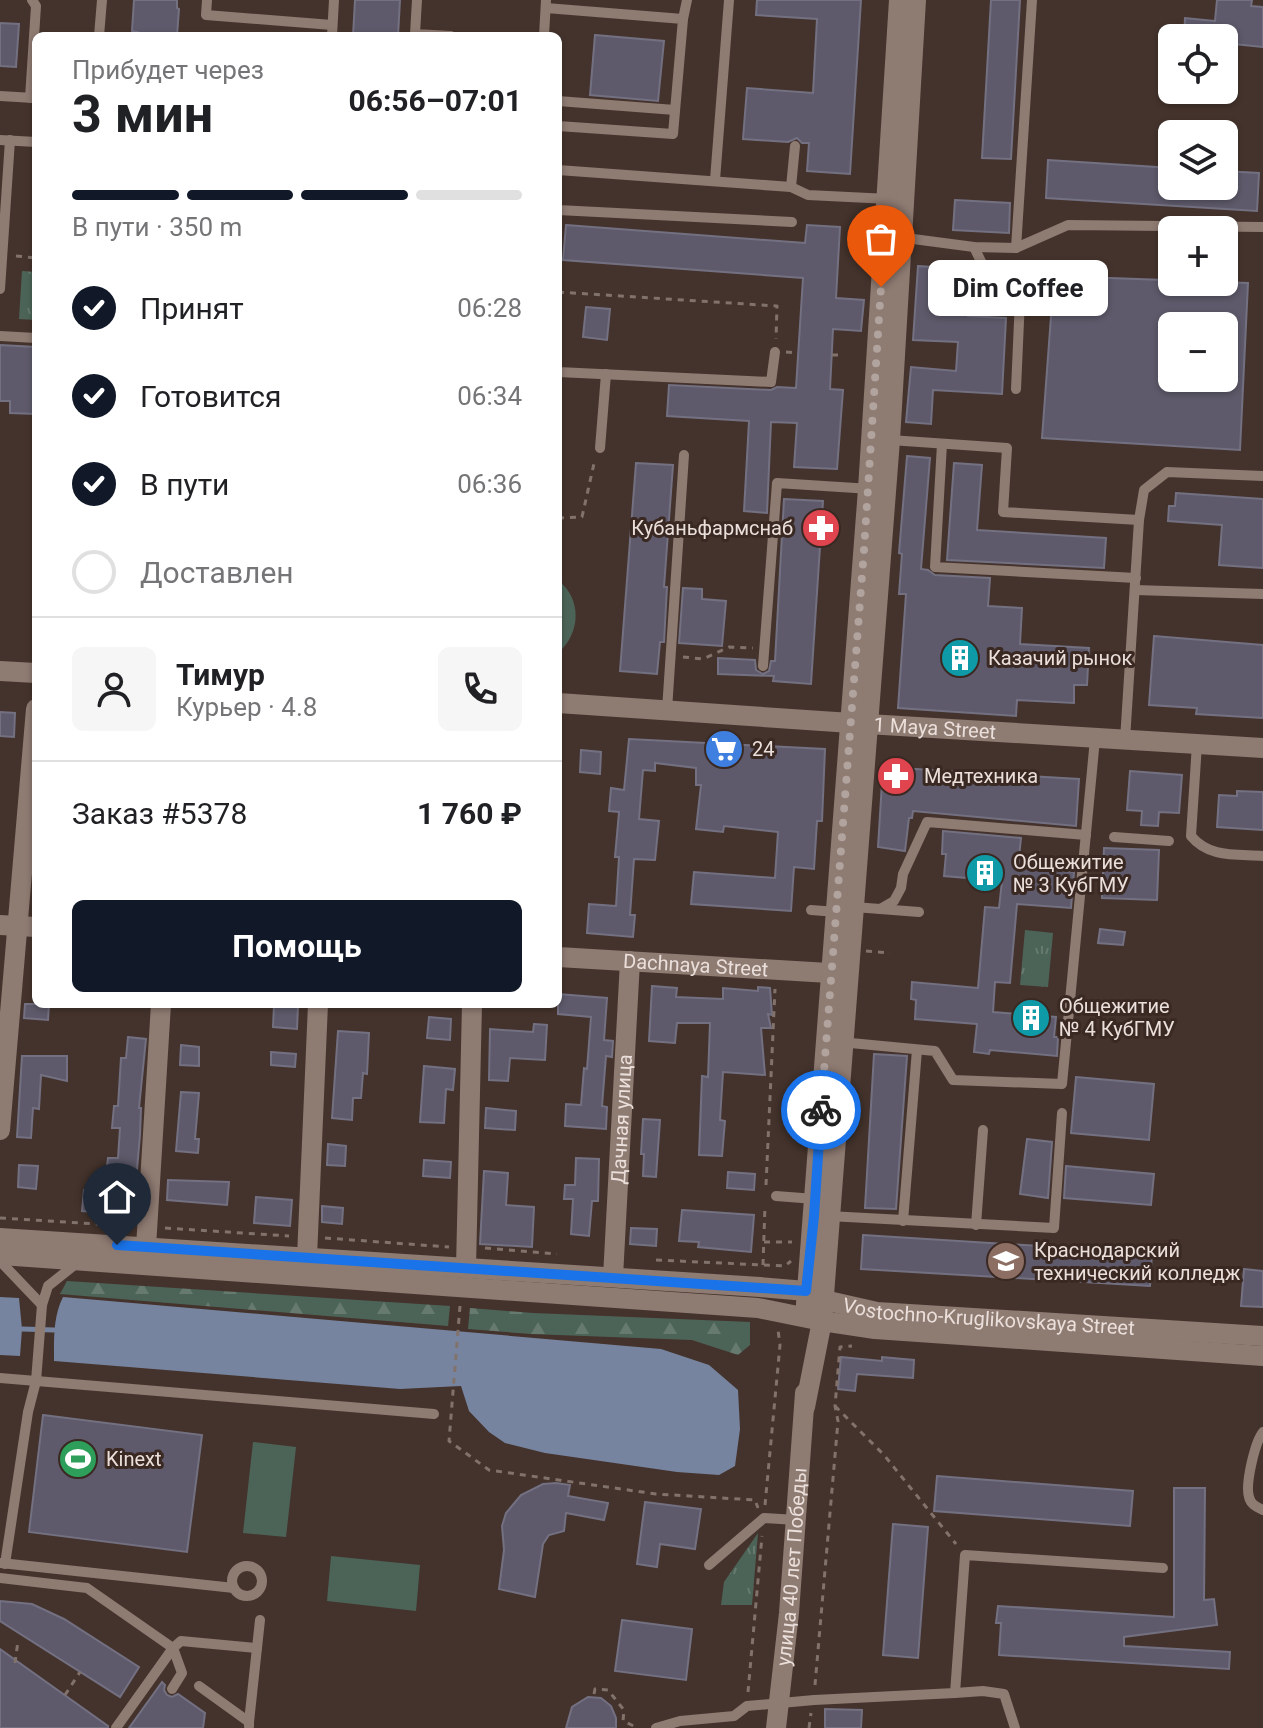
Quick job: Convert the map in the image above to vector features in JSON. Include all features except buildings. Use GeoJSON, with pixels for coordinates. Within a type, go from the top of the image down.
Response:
{"type":"FeatureCollection","features":[{"type":"Feature","properties":{"kind":"street"},"geometry":{"type":"LineString","coordinates":[[896,199],[899,0]]}},
{"type":"Feature","properties":{"kind":"street"},"geometry":{"type":"LineString","coordinates":[[877,489],[893,236],[916,0]]}},
{"type":"Feature","properties":{"kind":"street"},"geometry":{"type":"LineString","coordinates":[[877,489],[890,440],[893,236]]}},
{"type":"Feature","properties":{"kind":"street","name":"улица 40 лет Победы"},"geometry":{"type":"LineString","coordinates":[[776,1728],[814,1319],[819,1210],[877,489]]}},
{"type":"Feature","properties":{"kind":"street"},"geometry":{"type":"LineString","coordinates":[[0,671],[32,673]]}},
{"type":"Feature","properties":{"kind":"street","name":"1 Maya Street"},"geometry":{"type":"LineString","coordinates":[[562,703],[1263,748]]}},
{"type":"Feature","properties":{"kind":"street"},"geometry":{"type":"LineString","coordinates":[[0,1130],[32,757]]}},
{"type":"Feature","properties":{"kind":"street","name":"Dachnaya Street"},"geometry":{"type":"LineString","coordinates":[[562,957],[840,974]]}},
{"type":"Feature","properties":{"kind":"street","name":"Дачная улица"},"geometry":{"type":"LineString","coordinates":[[613,1277],[630,961]]}},
{"type":"Feature","properties":{"kind":"street"},"geometry":{"type":"LineString","coordinates":[[147,1237],[161,1008]]}},
{"type":"Feature","properties":{"kind":"street"},"geometry":{"type":"LineString","coordinates":[[308,1247],[318,1008]]}},
{"type":"Feature","properties":{"kind":"street"},"geometry":{"type":"LineString","coordinates":[[466,1258],[472,1008]]}},
{"type":"Feature","properties":{"kind":"street","name":"Vostochno-Kruglikovskaya Street"},"geometry":{"type":"LineString","coordinates":[[0,1238],[147,1237],[466,1258],[613,1277],[815,1295],[877,1312],[1263,1336]]}},
{"type":"Feature","properties":{"kind":"street","name":"Vostochno-Kruglikovskaya Street"},"geometry":{"type":"LineString","coordinates":[[0,1258],[702,1303],[758,1308],[875,1329],[1263,1356]]}},
{"type":"Feature","properties":{"kind":"lane"},"geometry":{"type":"LineString","coordinates":[[32,0],[36,6],[35,32]]}},
{"type":"Feature","properties":{"kind":"lane"},"geometry":{"type":"LineString","coordinates":[[99,32],[102,0]]}},
{"type":"Feature","properties":{"kind":"lane"},"geometry":{"type":"LineString","coordinates":[[207,0],[206,15],[332,30],[334,0]]}},
{"type":"Feature","properties":{"kind":"lane"},"geometry":{"type":"LineString","coordinates":[[415,32],[417,0]]}},
{"type":"Feature","properties":{"kind":"lane"},"geometry":{"type":"LineString","coordinates":[[562,126],[673,134],[687,0]]}},
{"type":"Feature","properties":{"kind":"lane"},"geometry":{"type":"LineString","coordinates":[[715,180],[729,0]]}},
{"type":"Feature","properties":{"kind":"lane"},"geometry":{"type":"LineString","coordinates":[[1016,248],[1032,0]]}},
{"type":"Feature","properties":{"kind":"lane"},"geometry":{"type":"LineString","coordinates":[[544,32],[546,4],[683,19]]}},
{"type":"Feature","properties":{"kind":"lane"},"geometry":{"type":"LineString","coordinates":[[0,96],[32,98]]}},
{"type":"Feature","properties":{"kind":"lane"},"geometry":{"type":"LineString","coordinates":[[562,101],[675,110]]}},
{"type":"Feature","properties":{"kind":"lane"},"geometry":{"type":"LineString","coordinates":[[0,289],[5,140],[32,142]]}},
{"type":"Feature","properties":{"kind":"lane"},"geometry":{"type":"LineString","coordinates":[[791,187],[795,146]]}},
{"type":"Feature","properties":{"kind":"lane"},"geometry":{"type":"LineString","coordinates":[[562,170],[791,187],[808,195],[896,199]]}},
{"type":"Feature","properties":{"kind":"lane"},"geometry":{"type":"LineString","coordinates":[[562,210],[792,222]]}},
{"type":"Feature","properties":{"kind":"lane"},"geometry":{"type":"LineString","coordinates":[[893,236],[974,247],[1016,248],[1068,225],[1263,227]]}},
{"type":"Feature","properties":{"kind":"lane"},"geometry":{"type":"LineString","coordinates":[[974,247],[988,276],[1020,299],[1016,389]]}},
{"type":"Feature","properties":{"kind":"lane"},"geometry":{"type":"LineString","coordinates":[[0,336],[32,338]]}},
{"type":"Feature","properties":{"kind":"lane"},"geometry":{"type":"LineString","coordinates":[[562,372],[771,382],[775,352]]}},
{"type":"Feature","properties":{"kind":"lane"},"geometry":{"type":"LineString","coordinates":[[600,448],[606,374]]}},
{"type":"Feature","properties":{"kind":"lane"},"geometry":{"type":"LineString","coordinates":[[890,440],[1007,448],[1003,512],[1139,520]]}},
{"type":"Feature","properties":{"kind":"lane"},"geometry":{"type":"LineString","coordinates":[[942,444],[935,567],[1263,594]]}},
{"type":"Feature","properties":{"kind":"lane"},"geometry":{"type":"LineString","coordinates":[[667,710],[684,455]]}},
{"type":"Feature","properties":{"kind":"lane"},"geometry":{"type":"LineString","coordinates":[[1125,740],[1139,520],[1144,490],[1167,472],[1263,476]]}},
{"type":"Feature","properties":{"kind":"lane"},"geometry":{"type":"LineString","coordinates":[[763,666],[777,483],[877,489]]}},
{"type":"Feature","properties":{"kind":"lane"},"geometry":{"type":"LineString","coordinates":[[834,1042],[935,1051],[953,1080],[1062,1084],[1095,739]]}},
{"type":"Feature","properties":{"kind":"lane"},"geometry":{"type":"LineString","coordinates":[[1197,744],[1191,836],[1209,852],[1263,856]]}},
{"type":"Feature","properties":{"kind":"lane"},"geometry":{"type":"LineString","coordinates":[[880,909],[894,901],[911,854],[927,822],[1086,835]]}},
{"type":"Feature","properties":{"kind":"lane"},"geometry":{"type":"LineString","coordinates":[[1114,837],[1169,841]]}},
{"type":"Feature","properties":{"kind":"lane"},"geometry":{"type":"LineString","coordinates":[[811,910],[919,912]]}},
{"type":"Feature","properties":{"kind":"lane"},"geometry":{"type":"LineString","coordinates":[[903,1221],[917,1050]]}},
{"type":"Feature","properties":{"kind":"lane"},"geometry":{"type":"LineString","coordinates":[[776,1196],[819,1210],[903,1221],[1054,1228],[1062,1113]]}},
{"type":"Feature","properties":{"kind":"lane"},"geometry":{"type":"LineString","coordinates":[[976,1225],[983,1130]]}},
{"type":"Feature","properties":{"kind":"lane"},"geometry":{"type":"LineString","coordinates":[[0,1258],[42,1305]]}},
{"type":"Feature","properties":{"kind":"lane"},"geometry":{"type":"LineString","coordinates":[[79,1261],[48,1286],[42,1305],[36,1381],[2,1563],[234,1588]]}},
{"type":"Feature","properties":{"kind":"lane"},"geometry":{"type":"LineString","coordinates":[[0,1378],[434,1414]]}},
{"type":"Feature","properties":{"kind":"lane"},"geometry":{"type":"LineString","coordinates":[[1263,1432],[1256,1441],[1248,1494],[1252,1503],[1263,1510]]}},
{"type":"Feature","properties":{"kind":"lane"},"geometry":{"type":"LineString","coordinates":[[709,1565],[764,1518],[797,1520]]}},
{"type":"Feature","properties":{"kind":"lane"},"geometry":{"type":"LineString","coordinates":[[955,1693],[965,1555],[1163,1568]]}},
{"type":"Feature","properties":{"kind":"lane"},"geometry":{"type":"LineString","coordinates":[[0,1578],[87,1588],[173,1648],[182,1673],[172,1689]]}},
{"type":"Feature","properties":{"kind":"lane"},"geometry":{"type":"LineString","coordinates":[[249,1725],[260,1620]]}},
{"type":"Feature","properties":{"kind":"lane"},"geometry":{"type":"LineString","coordinates":[[116,1728],[181,1641],[257,1648]]}},
{"type":"Feature","properties":{"kind":"lane"},"geometry":{"type":"LineString","coordinates":[[199,1686],[249,1725]]}},
{"type":"Feature","properties":{"kind":"lane"},"geometry":{"type":"LineString","coordinates":[[656,1728],[680,1721],[734,1716],[747,1706],[779,1702],[983,1691],[1004,1694],[1015,1728]]}},
{"type":"Feature","properties":{"kind":"path"},"geometry":{"type":"LineString","coordinates":[[852,254],[869,255]]}},
{"type":"Feature","properties":{"kind":"path"},"geometry":{"type":"LineString","coordinates":[[3,255],[32,258]]}},
{"type":"Feature","properties":{"kind":"path"},"geometry":{"type":"LineString","coordinates":[[562,292],[777,306],[775,352],[798,353]]}},
{"type":"Feature","properties":{"kind":"path"},"geometry":{"type":"LineString","coordinates":[[832,355],[838,355]]}},
{"type":"Feature","properties":{"kind":"path"},"geometry":{"type":"LineString","coordinates":[[562,518],[582,517],[592,466],[600,448]]}},
{"type":"Feature","properties":{"kind":"path"},"geometry":{"type":"LineString","coordinates":[[670,657],[703,659],[729,647],[764,649]]}},
{"type":"Feature","properties":{"kind":"path"},"geometry":{"type":"LineString","coordinates":[[859,951],[890,953]]}},
{"type":"Feature","properties":{"kind":"path"},"geometry":{"type":"LineString","coordinates":[[763,1265],[776,970]]}},
{"type":"Feature","properties":{"kind":"path"},"geometry":{"type":"LineString","coordinates":[[0,1218],[147,1237],[466,1258],[570,1255]]}},
{"type":"Feature","properties":{"kind":"path"},"geometry":{"type":"LineString","coordinates":[[764,1242],[801,1243]]}},
{"type":"Feature","properties":{"kind":"path"},"geometry":{"type":"LineString","coordinates":[[644,1260],[785,1266],[796,1257]]}},
{"type":"Feature","properties":{"kind":"path"},"geometry":{"type":"LineString","coordinates":[[461,1298],[449,1441],[489,1470],[656,1494],[755,1500],[764,1518]]}},
{"type":"Feature","properties":{"kind":"path"},"geometry":{"type":"LineString","coordinates":[[747,1706],[780,1345],[779,1332],[772,1322]]}},
{"type":"Feature","properties":{"kind":"path"},"geometry":{"type":"LineString","coordinates":[[809,1728],[836,1453],[838,1421],[835,1406],[840,1347]]}},
{"type":"Feature","properties":{"kind":"path"},"geometry":{"type":"LineString","coordinates":[[835,1406],[884,1455],[965,1555]]}},
{"type":"Feature","properties":{"kind":"path"},"geometry":{"type":"LineString","coordinates":[[15,1663],[18,1641]]}},
{"type":"Feature","properties":{"kind":"path"},"geometry":{"type":"LineString","coordinates":[[65,1695],[80,1672]]}},
{"type":"Feature","properties":{"kind":"path"},"geometry":{"type":"LineString","coordinates":[[594,1694],[595,1689],[608,1690],[624,1710],[623,1728]]}},
{"type":"Feature","properties":{"kind":"path"},"geometry":{"type":"LineString","coordinates":[[623,1721],[638,1728]]}},
{"type":"Feature","properties":{"kind":"green space"},"geometry":{"type":"Polygon","coordinates":[[[22,271],[32,272],[32,320],[19,319],[22,271]]]}},
{"type":"Feature","properties":{"kind":"green space"},"geometry":{"type":"Polygon","coordinates":[[[562,584],[575,606],[576,616],[562,649],[562,584]]]}},
{"type":"Feature","properties":{"kind":"green space"},"geometry":{"type":"Polygon","coordinates":[[[1025,930],[1053,933],[1048,987],[1020,985],[1025,930]]]}},
{"type":"Feature","properties":{"kind":"green space"},"geometry":{"type":"Polygon","coordinates":[[[67,1281],[450,1306],[448,1326],[60,1294],[67,1281]]]}},
{"type":"Feature","properties":{"kind":"green space"},"geometry":{"type":"Polygon","coordinates":[[[470,1308],[750,1322],[750,1345],[738,1355],[692,1340],[468,1329],[470,1308]]]}},
{"type":"Feature","properties":{"kind":"green space"},"geometry":{"type":"Polygon","coordinates":[[[253,1442],[296,1447],[286,1537],[243,1533],[253,1442]]]}},
{"type":"Feature","properties":{"kind":"green space"},"geometry":{"type":"Polygon","coordinates":[[[758,1533],[752,1605],[721,1605],[724,1582],[758,1533]]]}},
{"type":"Feature","properties":{"kind":"green space"},"geometry":{"type":"Polygon","coordinates":[[[331,1556],[420,1565],[416,1611],[327,1601],[331,1556]]]}},
{"type":"Feature","properties":{"kind":"water"},"geometry":{"type":"Polygon","coordinates":[[[0,1297],[19,1298],[22,1329],[20,1356],[0,1355],[0,1297]]]}},
{"type":"Feature","properties":{"kind":"water"},"geometry":{"type":"Polygon","coordinates":[[[63,1297],[661,1349],[709,1365],[738,1390],[740,1429],[735,1466],[719,1475],[677,1472],[545,1453],[505,1443],[489,1432],[469,1411],[461,1386],[400,1389],[54,1361],[56,1320],[63,1297]]]}},
{"type":"Feature","properties":{"kind":"waterway"},"geometry":{"type":"LineString","coordinates":[[22,1329],[54,1330]]}},
{"type":"Feature","properties":{"kind":"way so far"},"geometry":{"type":"LineString","coordinates":[[821,1110],[881,287]]}},
{"type":"Feature","properties":{"kind":"place","name":"Dim Coffee"},"geometry":{"type":"Point","coordinates":[881,287]}},
{"type":"Feature","properties":{"kind":"place","name":"Кубаньфармснаб"},"geometry":{"type":"Point","coordinates":[821,528]}},
{"type":"Feature","properties":{"kind":"place","name":"Казачий рынок"},"geometry":{"type":"Point","coordinates":[960,658]}},
{"type":"Feature","properties":{"kind":"place","name":"24"},"geometry":{"type":"Point","coordinates":[724,749]}},
{"type":"Feature","properties":{"kind":"place","name":"Медтехника"},"geometry":{"type":"Point","coordinates":[896,776]}},
{"type":"Feature","properties":{"kind":"place","name":"Общежитие № 3 КубГМУ"},"geometry":{"type":"Point","coordinates":[985,873]}},
{"type":"Feature","properties":{"kind":"place","name":"Общежитие № 4 КубГМУ"},"geometry":{"type":"Point","coordinates":[1031,1018]}},
{"type":"Feature","properties":{"kind":"place","name":"Краснодарский технический колледж"},"geometry":{"type":"Point","coordinates":[1006,1261]}},
{"type":"Feature","properties":{"kind":"place","name":"Kinext"},"geometry":{"type":"Point","coordinates":[78,1459]}},
{"type":"Feature","properties":{"kind":"route"},"geometry":{"type":"LineString","coordinates":[[117,1245],[806,1291],[821,1110]]}}]}
